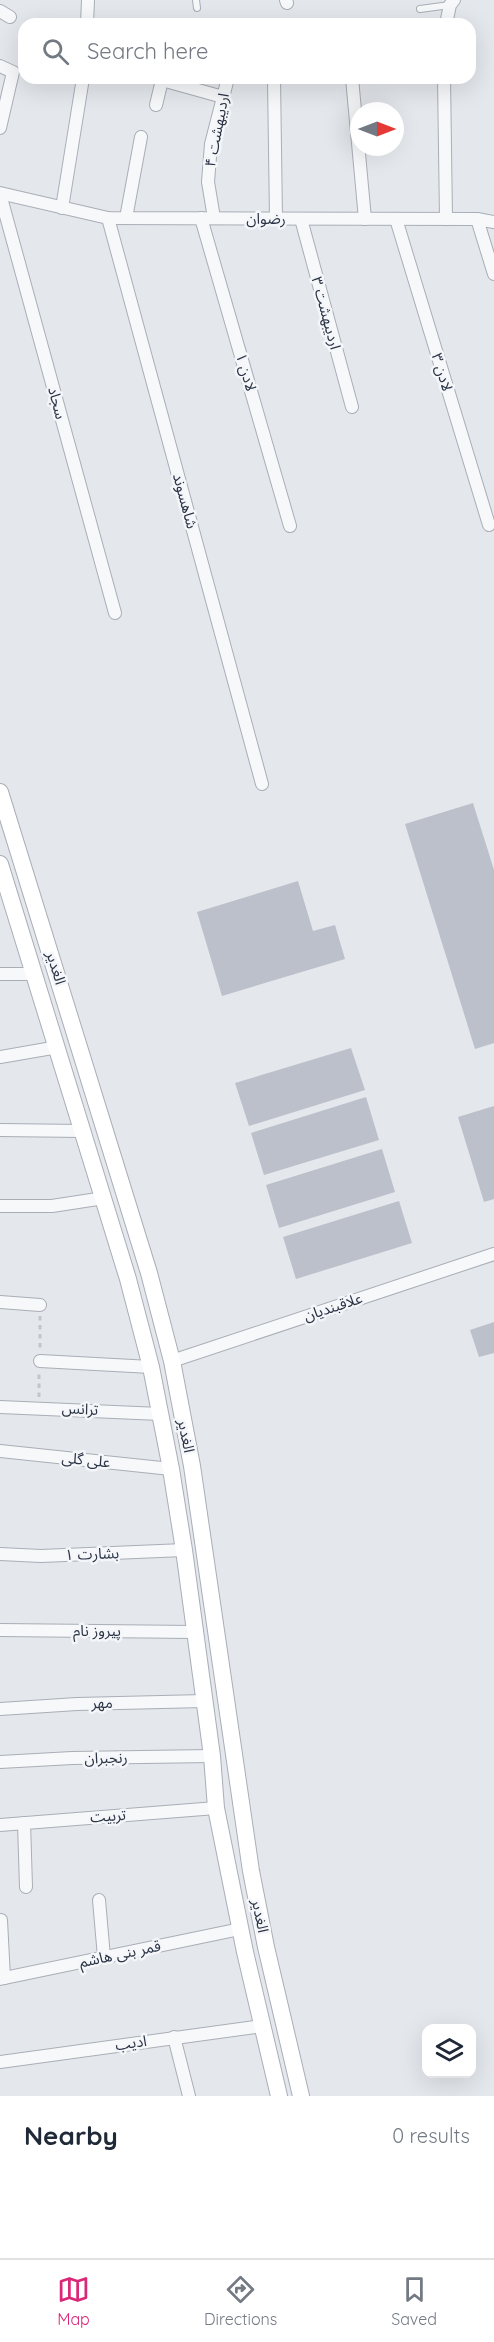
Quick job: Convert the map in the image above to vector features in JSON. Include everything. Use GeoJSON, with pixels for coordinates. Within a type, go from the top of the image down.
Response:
{"type":"FeatureCollection","features":[{"type":"Feature","properties":{"kind":"main road","name":"الغدیر"},"geometry":{"type":"LineString","coordinates":[[0,792],[146,1262],[172,1361],[192,1466],[251,1871],[266,1947],[301,2096]]}},
{"type":"Feature","properties":{"kind":"main road","name":"الغدیر"},"geometry":{"type":"LineString","coordinates":[[1,871],[104,1198],[151,1367],[184,1550],[212,1756],[216,1808],[240,1929],[279,2096]]}},
{"type":"Feature","properties":{"kind":"main road"},"geometry":{"type":"LineString","coordinates":[[151,1367],[172,1361]]}},
{"type":"Feature","properties":{"kind":"street"},"geometry":{"type":"LineString","coordinates":[[87,18],[88,0]]}},
{"type":"Feature","properties":{"kind":"street"},"geometry":{"type":"LineString","coordinates":[[448,18],[452,2]]}},
{"type":"Feature","properties":{"kind":"street"},"geometry":{"type":"LineString","coordinates":[[0,66],[13,72],[0,128]]}},
{"type":"Feature","properties":{"kind":"street"},"geometry":{"type":"LineString","coordinates":[[62,208],[82,84]]}},
{"type":"Feature","properties":{"kind":"street"},"geometry":{"type":"LineString","coordinates":[[156,105],[161,84]]}},
{"type":"Feature","properties":{"kind":"street"},"geometry":{"type":"LineString","coordinates":[[176,84],[223,97]]}},
{"type":"Feature","properties":{"kind":"street","name":"اردیبهشت ۴"},"geometry":{"type":"LineString","coordinates":[[208,218],[211,144],[226,84]]}},
{"type":"Feature","properties":{"kind":"street"},"geometry":{"type":"LineString","coordinates":[[274,84],[276,219]]}},
{"type":"Feature","properties":{"kind":"street"},"geometry":{"type":"LineString","coordinates":[[353,84],[366,219]]}},
{"type":"Feature","properties":{"kind":"street"},"geometry":{"type":"LineString","coordinates":[[444,84],[446,219]]}},
{"type":"Feature","properties":{"kind":"street"},"geometry":{"type":"LineString","coordinates":[[126,218],[141,137]]}},
{"type":"Feature","properties":{"kind":"street","name":"رضوان"},"geometry":{"type":"LineString","coordinates":[[0,194],[108,218],[477,219],[494,222]]}},
{"type":"Feature","properties":{"kind":"street","name":"سجاد"},"geometry":{"type":"LineString","coordinates":[[0,194],[115,613]]}},
{"type":"Feature","properties":{"kind":"street","name":"شاهسوند"},"geometry":{"type":"LineString","coordinates":[[108,218],[262,784]]}},
{"type":"Feature","properties":{"kind":"street","name":"لادن ۱"},"geometry":{"type":"LineString","coordinates":[[208,218],[290,526]]}},
{"type":"Feature","properties":{"kind":"street","name":"اردیبهشت ۳"},"geometry":{"type":"LineString","coordinates":[[301,219],[352,407]]}},
{"type":"Feature","properties":{"kind":"street","name":"لادن ۳"},"geometry":{"type":"LineString","coordinates":[[396,219],[489,525]]}},
{"type":"Feature","properties":{"kind":"street"},"geometry":{"type":"LineString","coordinates":[[477,219],[494,274]]}},
{"type":"Feature","properties":{"kind":"street"},"geometry":{"type":"LineString","coordinates":[[0,975],[35,975]]}},
{"type":"Feature","properties":{"kind":"street"},"geometry":{"type":"LineString","coordinates":[[0,1057],[58,1047]]}},
{"type":"Feature","properties":{"kind":"street"},"geometry":{"type":"LineString","coordinates":[[0,1130],[83,1131]]}},
{"type":"Feature","properties":{"kind":"street"},"geometry":{"type":"LineString","coordinates":[[0,1206],[52,1206],[104,1198]]}},
{"type":"Feature","properties":{"kind":"street","name":"علاقبندیان"},"geometry":{"type":"LineString","coordinates":[[172,1361],[494,1254]]}},
{"type":"Feature","properties":{"kind":"street"},"geometry":{"type":"LineString","coordinates":[[0,1302],[40,1305]]}},
{"type":"Feature","properties":{"kind":"street"},"geometry":{"type":"LineString","coordinates":[[40,1361],[151,1367]]}},
{"type":"Feature","properties":{"kind":"street","name":"ترانس"},"geometry":{"type":"LineString","coordinates":[[0,1407],[160,1413]]}},
{"type":"Feature","properties":{"kind":"street","name":"علی گلی"},"geometry":{"type":"LineString","coordinates":[[0,1451],[171,1469]]}},
{"type":"Feature","properties":{"kind":"street","name":"بشارت ۱"},"geometry":{"type":"LineString","coordinates":[[0,1554],[41,1556],[184,1550]]}},
{"type":"Feature","properties":{"kind":"street","name":"پیروز نام"},"geometry":{"type":"LineString","coordinates":[[0,1630],[194,1632]]}},
{"type":"Feature","properties":{"kind":"street","name":"مهر"},"geometry":{"type":"LineString","coordinates":[[0,1709],[77,1704],[204,1701]]}},
{"type":"Feature","properties":{"kind":"street","name":"رنجبران"},"geometry":{"type":"LineString","coordinates":[[0,1762],[72,1758],[212,1756]]}},
{"type":"Feature","properties":{"kind":"street","name":"تربیت"},"geometry":{"type":"LineString","coordinates":[[0,1825],[216,1808]]}},
{"type":"Feature","properties":{"kind":"street"},"geometry":{"type":"LineString","coordinates":[[24,1823],[26,1887]]}},
{"type":"Feature","properties":{"kind":"street"},"geometry":{"type":"LineString","coordinates":[[99,1900],[104,1957]]}},
{"type":"Feature","properties":{"kind":"street"},"geometry":{"type":"LineString","coordinates":[[1,1920],[2,1978]]}},
{"type":"Feature","properties":{"kind":"street","name":"قمر بنی هاشم"},"geometry":{"type":"LineString","coordinates":[[2,1978],[240,1929]]}},
{"type":"Feature","properties":{"kind":"street","name":"ادیب"},"geometry":{"type":"LineString","coordinates":[[0,2062],[262,2026]]}},
{"type":"Feature","properties":{"kind":"street"},"geometry":{"type":"LineString","coordinates":[[174,2037],[189,2096]]}},
{"type":"Feature","properties":{"kind":"lane"},"geometry":{"type":"LineString","coordinates":[[196,0],[196,8]]}},
{"type":"Feature","properties":{"kind":"lane"},"geometry":{"type":"LineString","coordinates":[[420,9],[452,2]]}},
{"type":"Feature","properties":{"kind":"building"},"geometry":{"type":"Polygon","coordinates":[[[473,803],[494,870],[494,1043],[475,1049],[405,824],[473,803]]]}},
{"type":"Feature","properties":{"kind":"building"},"geometry":{"type":"Polygon","coordinates":[[[298,881],[313,931],[335,925],[345,959],[222,996],[197,912],[298,881]]]}},
{"type":"Feature","properties":{"kind":"building"},"geometry":{"type":"Polygon","coordinates":[[[351,1048],[365,1090],[249,1126],[235,1083],[351,1048]]]}},
{"type":"Feature","properties":{"kind":"building"},"geometry":{"type":"Polygon","coordinates":[[[366,1097],[379,1140],[264,1175],[251,1133],[366,1097]]]}},
{"type":"Feature","properties":{"kind":"building"},"geometry":{"type":"Polygon","coordinates":[[[494,1106],[494,1199],[484,1202],[458,1117],[494,1106]]]}},
{"type":"Feature","properties":{"kind":"building"},"geometry":{"type":"Polygon","coordinates":[[[382,1149],[395,1192],[279,1228],[266,1185],[382,1149]]]}},
{"type":"Feature","properties":{"kind":"building"},"geometry":{"type":"Polygon","coordinates":[[[399,1201],[412,1243],[296,1279],[283,1237],[399,1201]]]}},
{"type":"Feature","properties":{"kind":"building"},"geometry":{"type":"Polygon","coordinates":[[[494,1322],[494,1353],[479,1357],[470,1330],[494,1322]]]}}]}
